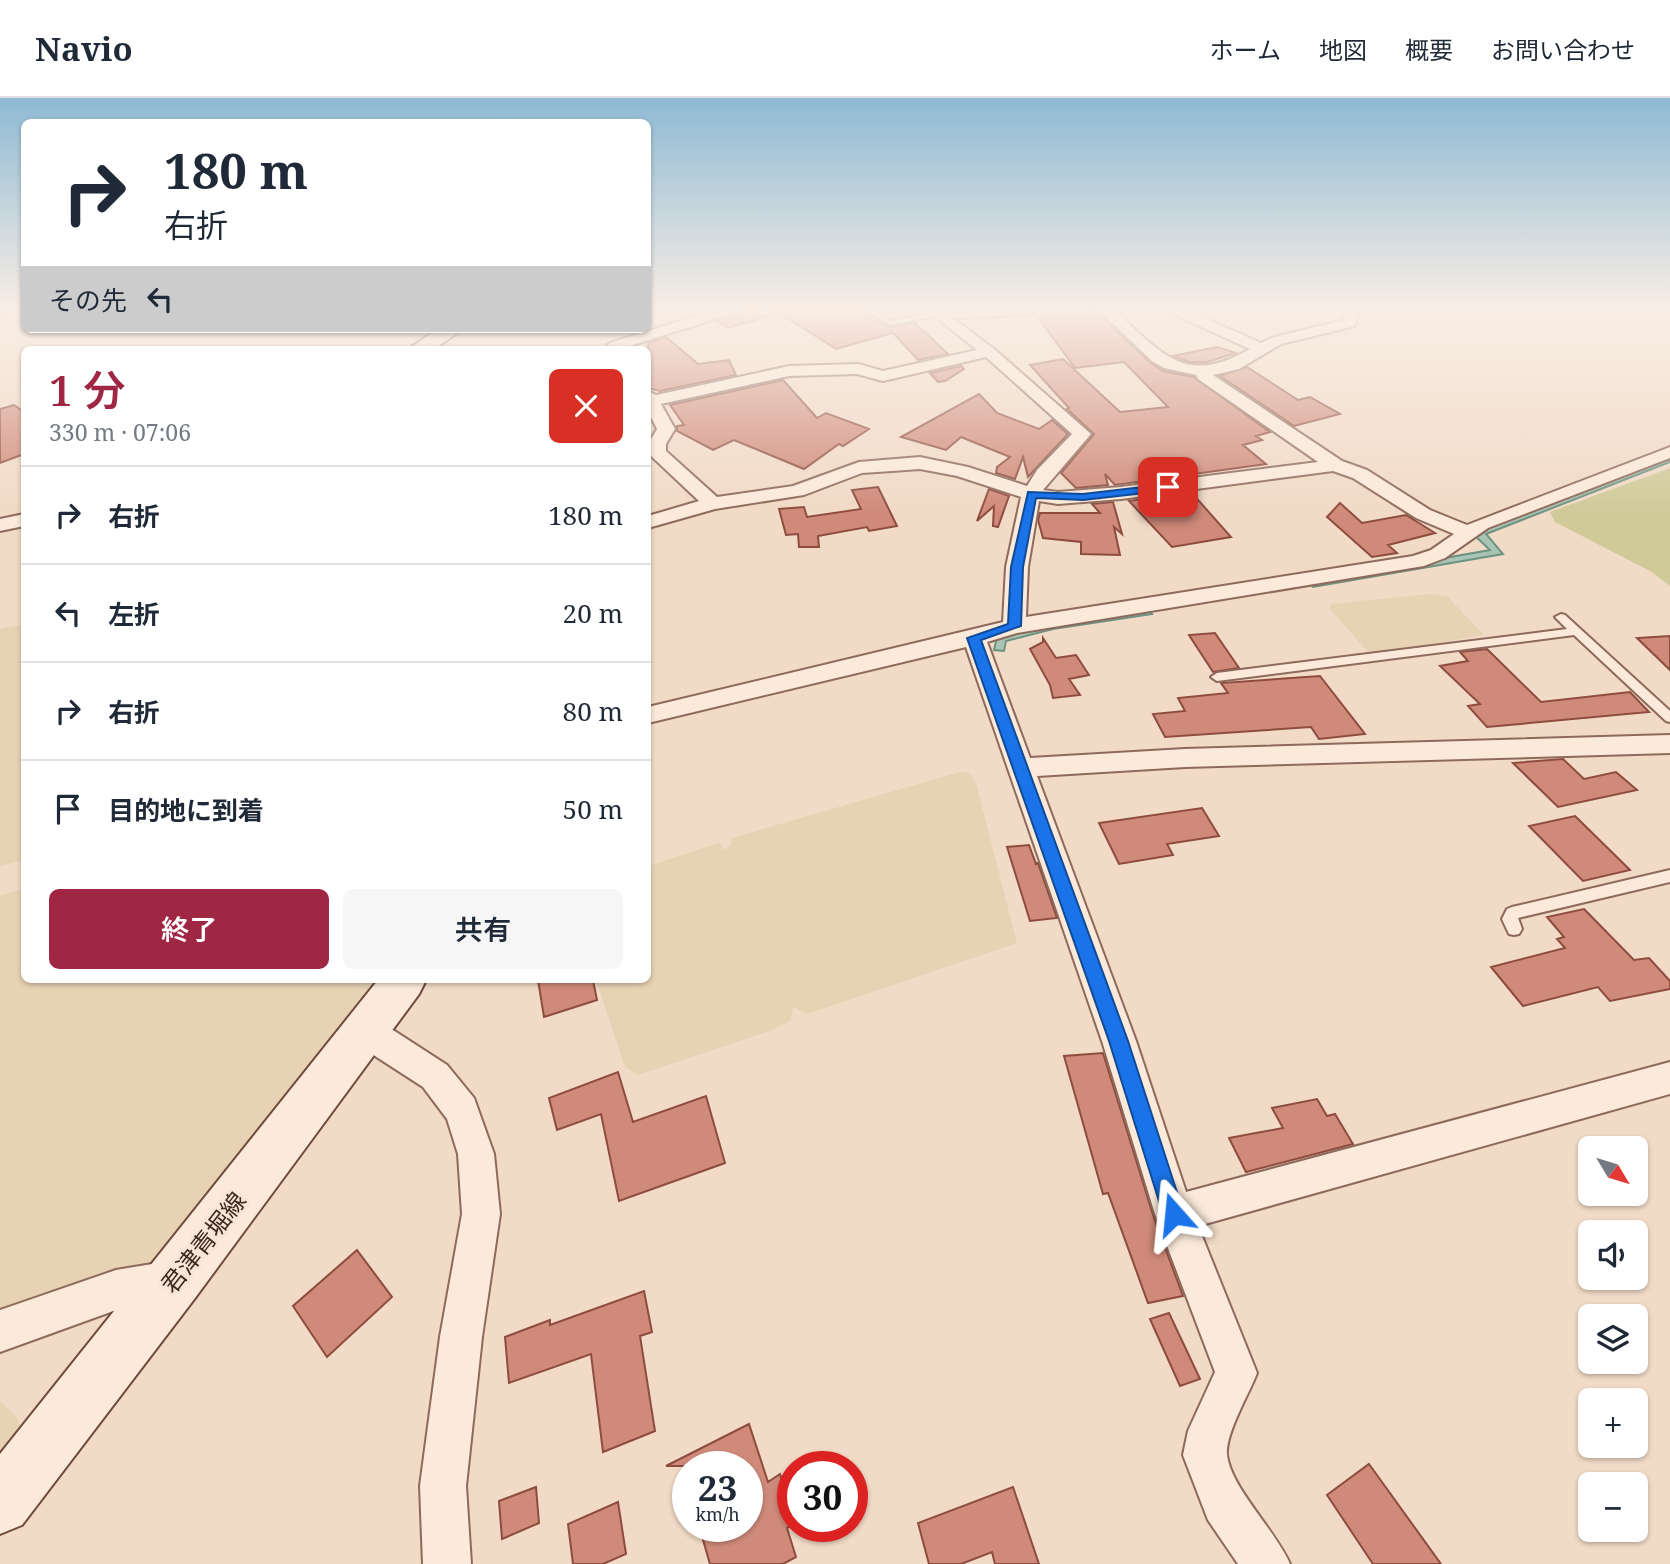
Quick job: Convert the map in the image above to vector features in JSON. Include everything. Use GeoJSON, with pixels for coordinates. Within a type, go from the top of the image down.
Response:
{"type":"FeatureCollection","features":[{"type":"Feature","properties":{"kind":"main road","name":"君津青堀線"},"geometry":{"type":"LineString","coordinates":[[0,1503],[367,1032],[402,983]]}},
{"type":"Feature","properties":{"kind":"street"},"geometry":{"type":"LineString","coordinates":[[651,399],[762,376]]}},
{"type":"Feature","properties":{"kind":"street"},"geometry":{"type":"LineString","coordinates":[[1014,626],[1017,567],[1031,494],[1044,474],[1082,434],[1017,376]]}},
{"type":"Feature","properties":{"kind":"street"},"geometry":{"type":"LineString","coordinates":[[1205,376],[1335,465],[1360,474],[1423,514],[1467,532]]}},
{"type":"Feature","properties":{"kind":"street"},"geometry":{"type":"LineString","coordinates":[[651,403],[666,429],[657,444],[657,453],[713,503]]}},
{"type":"Feature","properties":{"kind":"street"},"geometry":{"type":"LineString","coordinates":[[651,714],[974,638],[1014,626],[1417,562],[1438,554],[1481,524],[1670,452]]}},
{"type":"Feature","properties":{"kind":"street"},"geometry":{"type":"LineString","coordinates":[[651,521],[713,503],[797,491],[859,468],[920,463],[961,471],[1031,494],[1083,497],[1335,465]]}},
{"type":"Feature","properties":{"kind":"street"},"geometry":{"type":"LineString","coordinates":[[0,525],[21,521]]}},
{"type":"Feature","properties":{"kind":"street"},"geometry":{"type":"LineString","coordinates":[[974,638],[1119,1041],[1174,1214],[1236,1373],[1210,1431],[1205,1455],[1224,1504],[1266,1564]]}},
{"type":"Feature","properties":{"kind":"street"},"geometry":{"type":"LineString","coordinates":[[1020,768],[1198,758],[1670,744]]}},
{"type":"Feature","properties":{"kind":"street"},"geometry":{"type":"LineString","coordinates":[[367,1032],[435,1076],[462,1111],[476,1154],[481,1214],[461,1336],[443,1486],[447,1564]]}},
{"type":"Feature","properties":{"kind":"street"},"geometry":{"type":"LineString","coordinates":[[1174,1214],[1670,1078]]}},
{"type":"Feature","properties":{"kind":"street"},"geometry":{"type":"LineString","coordinates":[[0,1331],[116,1290],[176,1279]]}},
{"type":"Feature","properties":{"kind":"lane"},"geometry":{"type":"LineString","coordinates":[[1560,617],[1670,718]]}},
{"type":"Feature","properties":{"kind":"lane"},"geometry":{"type":"LineString","coordinates":[[1217,677],[1576,631]]}},
{"type":"Feature","properties":{"kind":"lane"},"geometry":{"type":"LineString","coordinates":[[1514,929],[1510,919],[1512,913],[1670,876]]}},
{"type":"Feature","properties":{"kind":"shaded area"},"geometry":{"type":"Polygon","coordinates":[[[1670,456],[1670,462],[1486,534],[1503,554],[1313,587],[1308,582],[1490,550],[1472,533],[1670,456]]]}},
{"type":"Feature","properties":{"kind":"shaded area"},"geometry":{"type":"Polygon","coordinates":[[[1670,468],[1670,586],[1652,572],[1555,522],[1550,512],[1670,468]]]}},
{"type":"Feature","properties":{"kind":"shaded area"},"geometry":{"type":"Polygon","coordinates":[[[1429,594],[1447,596],[1484,635],[1387,652],[1367,651],[1329,608],[1332,604],[1429,594]]]}},
{"type":"Feature","properties":{"kind":"shaded area"},"geometry":{"type":"Polygon","coordinates":[[[1148,609],[1152,614],[1053,629],[1006,641],[1004,651],[994,650],[997,637],[1046,625],[1148,609]]]}},
{"type":"Feature","properties":{"kind":"shaded area"},"geometry":{"type":"Polygon","coordinates":[[[21,625],[21,861],[0,866],[0,629],[21,625]]]}},
{"type":"Feature","properties":{"kind":"shaded area"},"geometry":{"type":"Polygon","coordinates":[[[960,772],[970,773],[976,783],[1017,943],[807,1014],[793,1007],[791,1020],[775,1029],[638,1075],[625,1067],[597,983],[651,983],[651,865],[719,843],[725,850],[731,845],[732,838],[960,772]]]}},
{"type":"Feature","properties":{"kind":"shaded area"},"geometry":{"type":"Polygon","coordinates":[[[21,890],[21,983],[380,983],[156,1261],[0,1315],[0,895],[21,890]]]}},
{"type":"Feature","properties":{"kind":"shaded area"},"geometry":{"type":"Polygon","coordinates":[[[0,1401],[16,1416],[24,1435],[0,1470],[0,1401]]]}},
{"type":"Feature","properties":{"kind":"building"},"geometry":{"type":"Polygon","coordinates":[[[651,376],[729,376],[660,391],[651,389],[651,376]]]}},
{"type":"Feature","properties":{"kind":"building"},"geometry":{"type":"Polygon","coordinates":[[[933,376],[952,376],[945,381],[938,382],[933,376]]]}},
{"type":"Feature","properties":{"kind":"building"},"geometry":{"type":"Polygon","coordinates":[[[1040,376],[1082,376],[1120,412],[1168,407],[1138,376],[1194,377],[1270,432],[1256,436],[1262,440],[1243,445],[1266,464],[1115,485],[1105,474],[1108,485],[1076,488],[1061,473],[1094,434],[1067,409],[1069,408],[1040,376]]]}},
{"type":"Feature","properties":{"kind":"building"},"geometry":{"type":"Polygon","coordinates":[[[1221,376],[1262,376],[1298,400],[1310,397],[1340,414],[1294,426],[1221,376]]]}},
{"type":"Feature","properties":{"kind":"building"},"geometry":{"type":"Polygon","coordinates":[[[783,380],[817,418],[826,413],[869,429],[843,446],[839,444],[804,469],[734,440],[713,450],[677,431],[677,426],[684,425],[670,405],[783,380]]]}},
{"type":"Feature","properties":{"kind":"building"},"geometry":{"type":"Polygon","coordinates":[[[979,394],[997,413],[1039,429],[1052,420],[1068,434],[1028,477],[1023,457],[1015,479],[996,473],[997,467],[1010,457],[961,437],[946,450],[901,437],[979,394]]]}},
{"type":"Feature","properties":{"kind":"building"},"geometry":{"type":"Polygon","coordinates":[[[14,405],[21,410],[21,455],[0,463],[0,409],[14,405]]]}},
{"type":"Feature","properties":{"kind":"building"},"geometry":{"type":"Polygon","coordinates":[[[878,487],[897,526],[869,531],[867,527],[818,536],[819,547],[799,547],[798,534],[786,535],[779,509],[804,507],[807,517],[861,509],[852,490],[878,487]]]}},
{"type":"Feature","properties":{"kind":"building"},"geometry":{"type":"Polygon","coordinates":[[[989,489],[1009,496],[998,527],[993,526],[994,506],[977,521],[989,489]]]}},
{"type":"Feature","properties":{"kind":"building"},"geometry":{"type":"Polygon","coordinates":[[[1191,492],[1231,537],[1172,547],[1129,501],[1191,492]]]}},
{"type":"Feature","properties":{"kind":"building"},"geometry":{"type":"Polygon","coordinates":[[[1113,502],[1122,534],[1114,527],[1120,555],[1081,554],[1081,542],[1043,538],[1038,520],[1040,513],[1100,513],[1092,504],[1113,502]]]}},
{"type":"Feature","properties":{"kind":"building"},"geometry":{"type":"Polygon","coordinates":[[[1340,503],[1362,523],[1406,515],[1435,533],[1388,545],[1397,553],[1372,557],[1327,517],[1340,503]]]}},
{"type":"Feature","properties":{"kind":"building"},"geometry":{"type":"Polygon","coordinates":[[[1215,633],[1239,668],[1213,672],[1189,635],[1215,633]]]}},
{"type":"Feature","properties":{"kind":"building"},"geometry":{"type":"Polygon","coordinates":[[[1670,636],[1670,670],[1637,638],[1670,636]]]}},
{"type":"Feature","properties":{"kind":"building"},"geometry":{"type":"Polygon","coordinates":[[[1043,638],[1056,658],[1076,655],[1089,675],[1069,679],[1080,695],[1053,698],[1050,685],[1030,649],[1043,642],[1043,638]]]}},
{"type":"Feature","properties":{"kind":"building"},"geometry":{"type":"Polygon","coordinates":[[[1487,649],[1541,702],[1630,692],[1649,712],[1487,727],[1468,706],[1480,704],[1440,666],[1468,661],[1460,652],[1487,649]]]}},
{"type":"Feature","properties":{"kind":"building"},"geometry":{"type":"Polygon","coordinates":[[[1320,676],[1365,734],[1319,739],[1311,727],[1165,737],[1153,714],[1185,711],[1178,698],[1228,693],[1221,683],[1320,676]]]}},
{"type":"Feature","properties":{"kind":"building"},"geometry":{"type":"Polygon","coordinates":[[[1563,759],[1584,779],[1616,772],[1637,790],[1558,807],[1513,763],[1563,759]]]}},
{"type":"Feature","properties":{"kind":"building"},"geometry":{"type":"Polygon","coordinates":[[[1202,808],[1219,836],[1167,844],[1173,855],[1119,864],[1099,823],[1202,808]]]}},
{"type":"Feature","properties":{"kind":"building"},"geometry":{"type":"Polygon","coordinates":[[[1575,816],[1630,870],[1583,881],[1529,826],[1575,816]]]}},
{"type":"Feature","properties":{"kind":"building"},"geometry":{"type":"Polygon","coordinates":[[[1029,845],[1057,918],[1030,921],[1007,847],[1029,845]]]}},
{"type":"Feature","properties":{"kind":"building"},"geometry":{"type":"Polygon","coordinates":[[[1584,909],[1634,960],[1649,958],[1670,981],[1670,989],[1610,1001],[1598,987],[1523,1006],[1491,967],[1565,948],[1557,939],[1564,937],[1547,917],[1584,909]]]}},
{"type":"Feature","properties":{"kind":"building"},"geometry":{"type":"Polygon","coordinates":[[[538,983],[594,983],[597,1000],[544,1017],[538,983]]]}},
{"type":"Feature","properties":{"kind":"building"},"geometry":{"type":"Polygon","coordinates":[[[1103,1053],[1153,1215],[1183,1296],[1148,1303],[1108,1193],[1103,1194],[1064,1056],[1103,1053]]]}},
{"type":"Feature","properties":{"kind":"building"},"geometry":{"type":"Polygon","coordinates":[[[618,1072],[633,1122],[706,1096],[725,1163],[619,1201],[601,1114],[557,1130],[549,1098],[618,1072]]]}},
{"type":"Feature","properties":{"kind":"building"},"geometry":{"type":"Polygon","coordinates":[[[1317,1099],[1327,1116],[1335,1114],[1353,1144],[1246,1172],[1229,1138],[1283,1128],[1272,1108],[1317,1099]]]}},
{"type":"Feature","properties":{"kind":"building"},"geometry":{"type":"Polygon","coordinates":[[[357,1250],[392,1297],[327,1357],[293,1306],[357,1250]]]}},
{"type":"Feature","properties":{"kind":"building"},"geometry":{"type":"Polygon","coordinates":[[[644,1291],[652,1332],[640,1336],[655,1431],[603,1452],[591,1354],[509,1383],[505,1337],[550,1320],[550,1325],[644,1291]]]}},
{"type":"Feature","properties":{"kind":"building"},"geometry":{"type":"Polygon","coordinates":[[[1169,1313],[1200,1379],[1180,1386],[1150,1319],[1169,1313]]]}},
{"type":"Feature","properties":{"kind":"building"},"geometry":{"type":"Polygon","coordinates":[[[749,1424],[758,1451],[696,1451],[749,1424]]]}},
{"type":"Feature","properties":{"kind":"building"},"geometry":{"type":"Polygon","coordinates":[[[1369,1464],[1441,1564],[1373,1564],[1327,1495],[1369,1464]]]}},
{"type":"Feature","properties":{"kind":"building"},"geometry":{"type":"Polygon","coordinates":[[[763,1467],[768,1482],[777,1476],[777,1542],[791,1542],[796,1557],[783,1564],[710,1564],[704,1542],[763,1542],[763,1467]]]}},
{"type":"Feature","properties":{"kind":"building"},"geometry":{"type":"Polygon","coordinates":[[[536,1487],[539,1523],[502,1539],[499,1501],[536,1487]]]}},
{"type":"Feature","properties":{"kind":"building"},"geometry":{"type":"Polygon","coordinates":[[[1013,1487],[1039,1564],[995,1564],[992,1552],[961,1564],[929,1564],[918,1523],[1013,1487]]]}},
{"type":"Feature","properties":{"kind":"building"},"geometry":{"type":"Polygon","coordinates":[[[618,1502],[626,1554],[603,1564],[573,1564],[568,1524],[618,1502]]]}},
{"type":"Feature","properties":{"kind":"route"},"geometry":{"type":"LineString","coordinates":[[1168,487],[1083,497],[1058,498],[1031,494],[1017,567],[1014,626],[974,638],[1119,1041],[1174,1214]]}}]}
